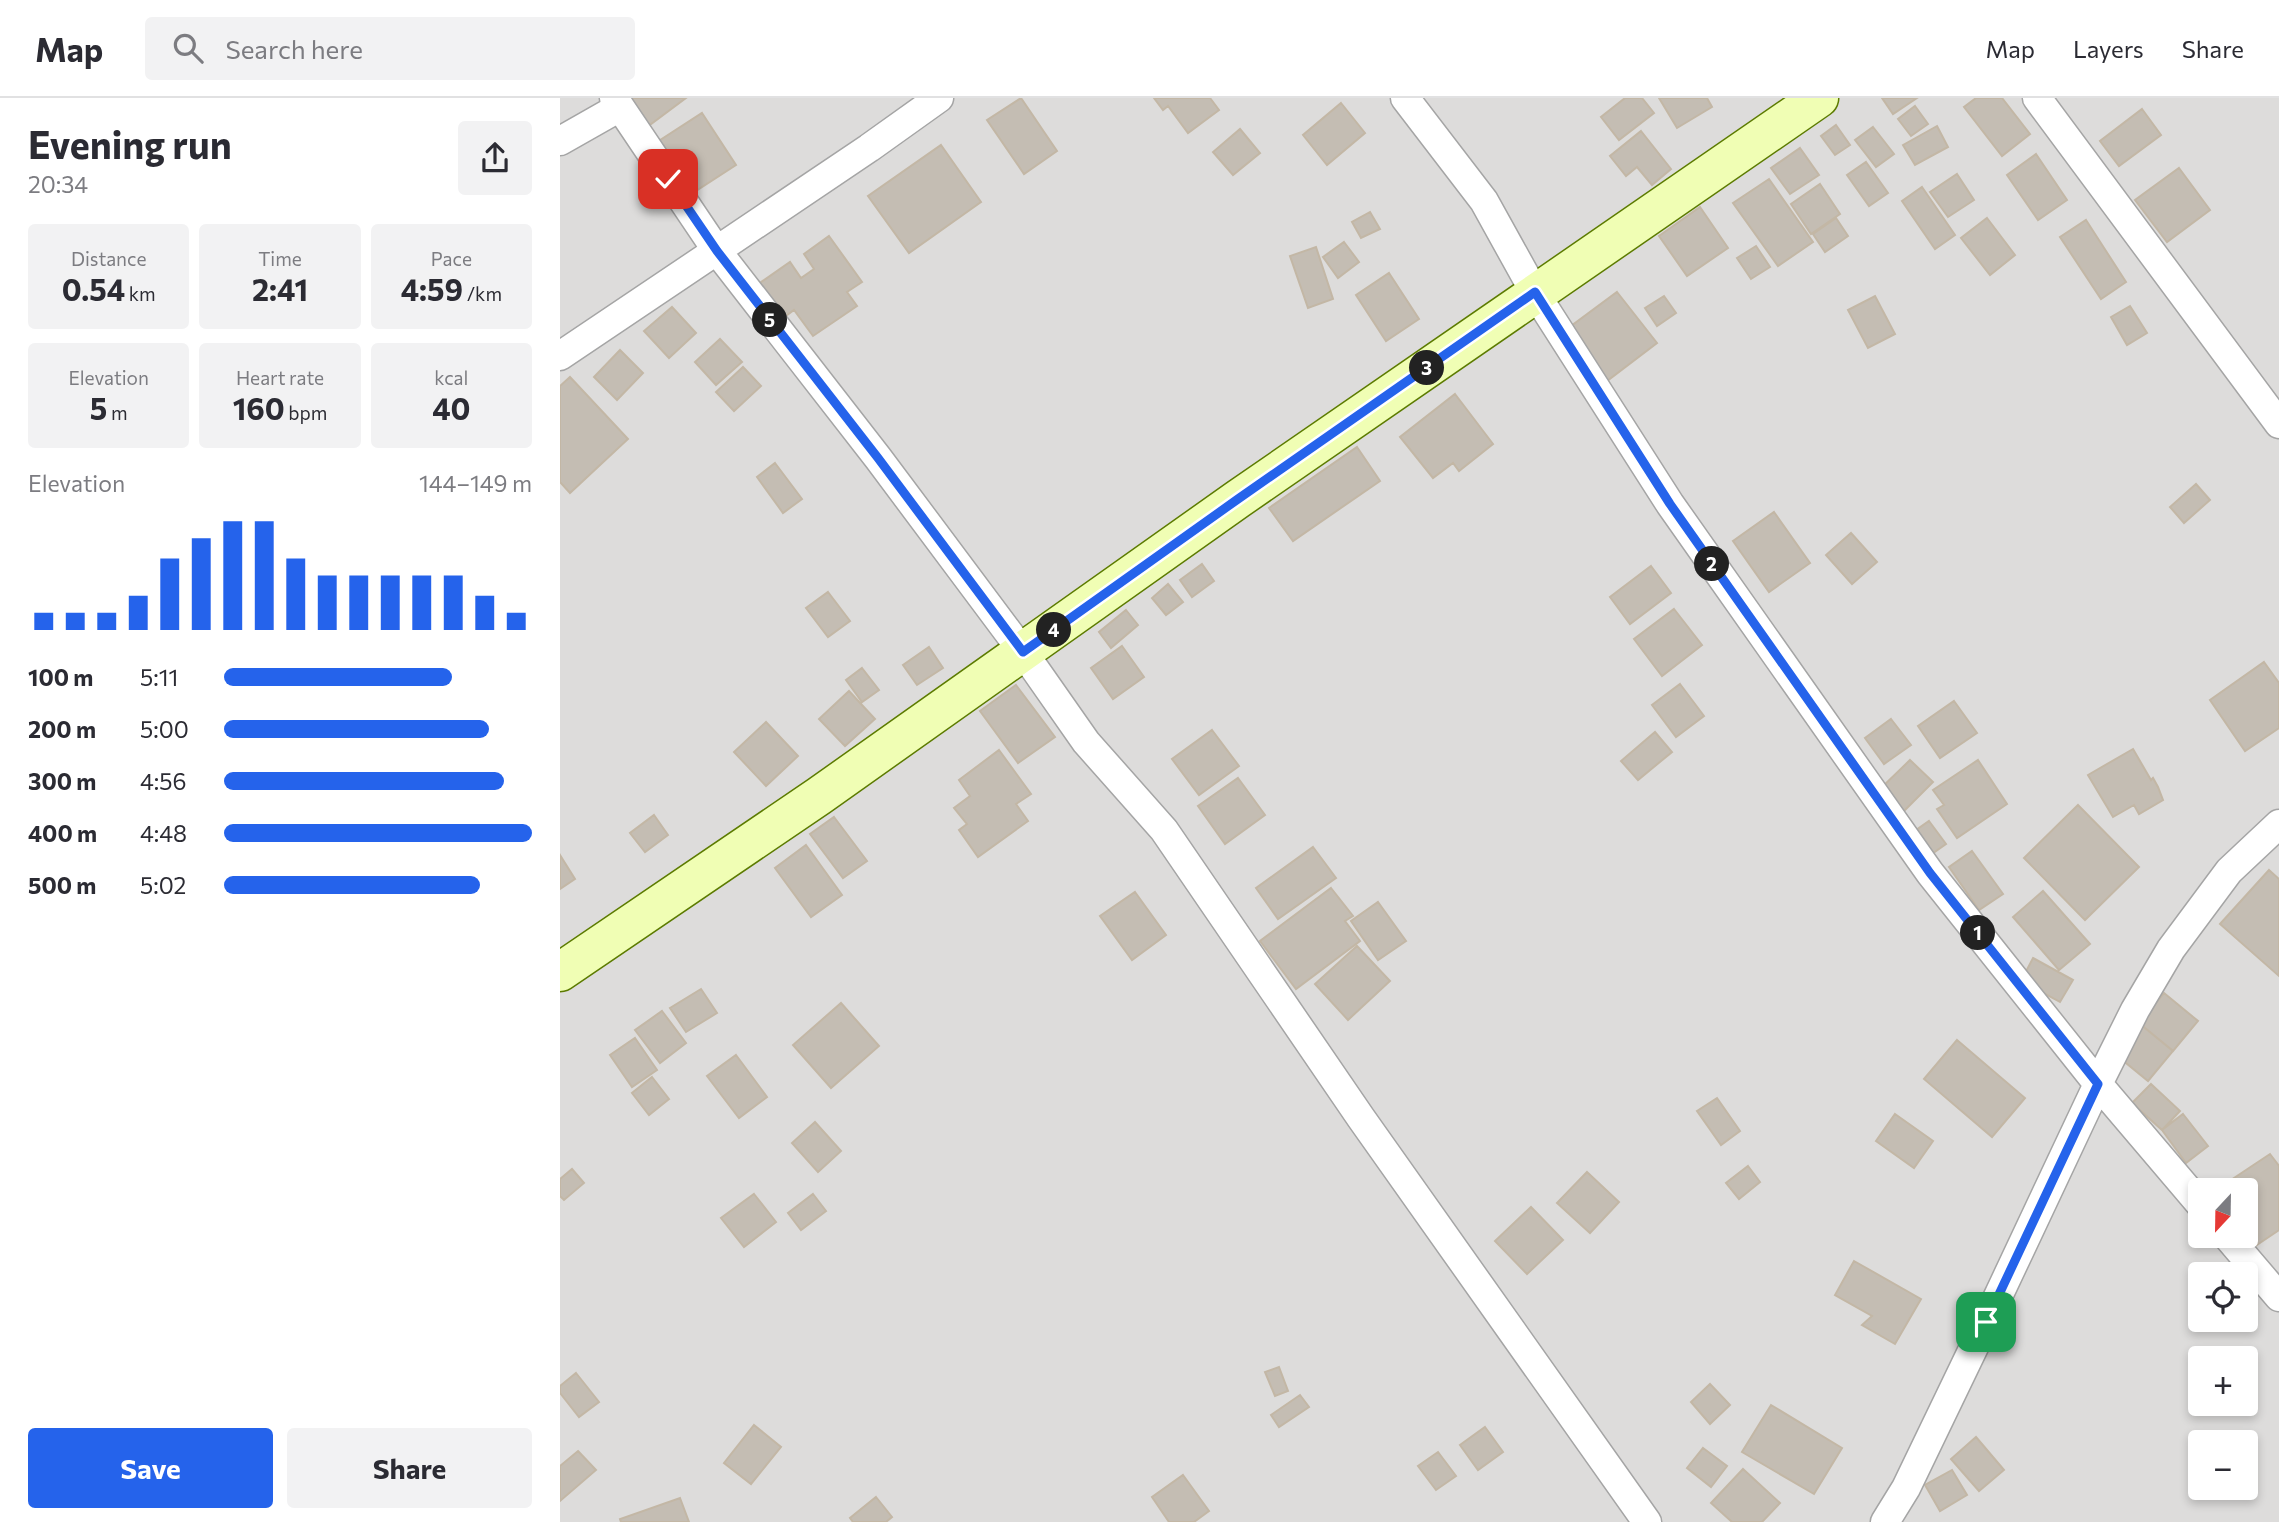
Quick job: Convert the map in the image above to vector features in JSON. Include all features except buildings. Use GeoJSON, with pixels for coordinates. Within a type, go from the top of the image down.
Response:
{"type":"FeatureCollection","features":[{"type":"Feature","properties":{"kind":"main road"},"geometry":{"type":"LineString","coordinates":[[560,972],[820,796],[1238,499],[1819,98]]}},
{"type":"Feature","properties":{"kind":"street"},"geometry":{"type":"LineString","coordinates":[[563,348],[717,251],[939,98]]}},
{"type":"Feature","properties":{"kind":"street"},"geometry":{"type":"LineString","coordinates":[[1405,98],[1484,201],[1535,292],[1670,504],[1930,873],[2098,1084],[2188,1190]]}},
{"type":"Feature","properties":{"kind":"street"},"geometry":{"type":"LineString","coordinates":[[2037,98],[2279,424]]}},
{"type":"Feature","properties":{"kind":"street"},"geometry":{"type":"LineString","coordinates":[[560,141],[617,102],[717,251],[870,447],[1023,652],[1086,742],[1164,830],[1361,1118],[1647,1522]]}},
{"type":"Feature","properties":{"kind":"street"},"geometry":{"type":"LineString","coordinates":[[1885,1522],[1906,1488],[2098,1084],[2136,1010],[2171,949],[2229,872],[2279,824]]}},
{"type":"Feature","properties":{"kind":"street"},"geometry":{"type":"LineString","coordinates":[[2237,1248],[2279,1297]]}},
{"type":"Feature","properties":{"kind":"shaded area"},"geometry":{"type":"Polygon","coordinates":[[[560,98],[2279,98],[2279,1522],[560,1522],[560,98]]]}},
{"type":"Feature","properties":{"kind":"route"},"geometry":{"type":"LineString","coordinates":[[668,179],[717,251],[878,458],[1023,652],[1535,292],[1670,504],[1819,717],[1930,873],[2098,1084],[1986,1322]]}}]}
